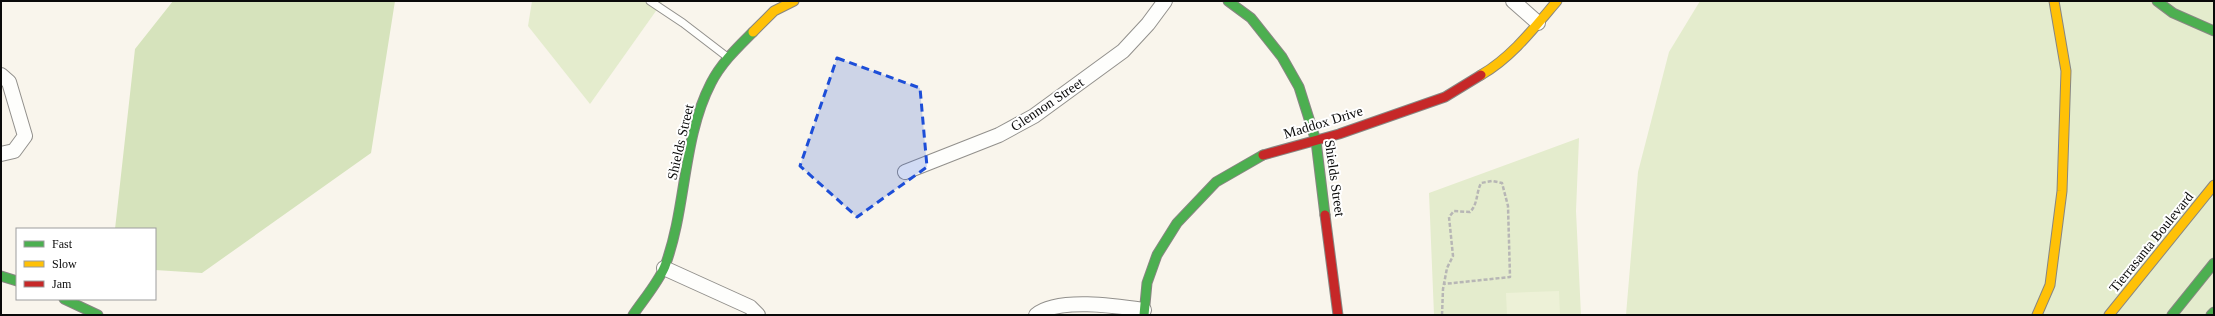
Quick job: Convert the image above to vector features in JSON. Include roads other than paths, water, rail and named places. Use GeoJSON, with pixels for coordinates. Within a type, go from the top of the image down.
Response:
{"type":"FeatureCollection","features":[{"type":"Feature","properties":{"kind":"main road","name":"Shields Street"},"geometry":{"type":"LineString","coordinates":[[633,315],[664,268],[676,230],[697,118],[711,83],[728,57],[774,11],[794,1]]}},
{"type":"Feature","properties":{"kind":"main road","name":"Shields Street"},"geometry":{"type":"LineString","coordinates":[[1228,1],[1251,18],[1282,57],[1299,87],[1316,140],[1338,315]]}},
{"type":"Feature","properties":{"kind":"main road","name":"Maddox Drive"},"geometry":{"type":"LineString","coordinates":[[1144,313],[1147,283],[1158,255],[1177,223],[1216,182],[1263,155],[1316,140],[1445,97],[1495,67],[1538,23],[1557,1]]}},
{"type":"Feature","properties":{"kind":"main road"},"geometry":{"type":"LineString","coordinates":[[2037,315],[2050,285],[2062,192],[2066,71],[2054,1]]}},
{"type":"Feature","properties":{"kind":"main road"},"geometry":{"type":"LineString","coordinates":[[2157,1],[2173,13],[2214,31]]}},
{"type":"Feature","properties":{"kind":"main road","name":"Tierrasanta Boulevard"},"geometry":{"type":"LineString","coordinates":[[2109,315],[2214,185]]}},
{"type":"Feature","properties":{"kind":"main road"},"geometry":{"type":"LineString","coordinates":[[2172,315],[2214,263]]}},
{"type":"Feature","properties":{"kind":"main road"},"geometry":{"type":"LineString","coordinates":[[1,276],[16,281]]}},
{"type":"Feature","properties":{"kind":"main road"},"geometry":{"type":"LineString","coordinates":[[66,300],[98,315]]}},
{"type":"Feature","properties":{"kind":"main road"},"geometry":{"type":"LineString","coordinates":[[2211,315],[2214,312]]}},
{"type":"Feature","properties":{"kind":"street","name":"Glennon Street"},"geometry":{"type":"LineString","coordinates":[[905,172],[999,135],[1034,116],[1123,51],[1148,24],[1165,1]]}},
{"type":"Feature","properties":{"kind":"street"},"geometry":{"type":"LineString","coordinates":[[1513,1],[1538,23]]}},
{"type":"Feature","properties":{"kind":"street"},"geometry":{"type":"LineString","coordinates":[[1,75],[9,82],[25,136],[14,151],[1,154]]}},
{"type":"Feature","properties":{"kind":"street"},"geometry":{"type":"LineString","coordinates":[[664,268],[750,307],[758,315]]}},
{"type":"Feature","properties":{"kind":"street"},"geometry":{"type":"LineString","coordinates":[[1036,315],[1043,309],[1073,304],[1144,313]]}},
{"type":"Feature","properties":{"kind":"lane"},"geometry":{"type":"LineString","coordinates":[[650,1],[684,23],[728,57]]}}]}
